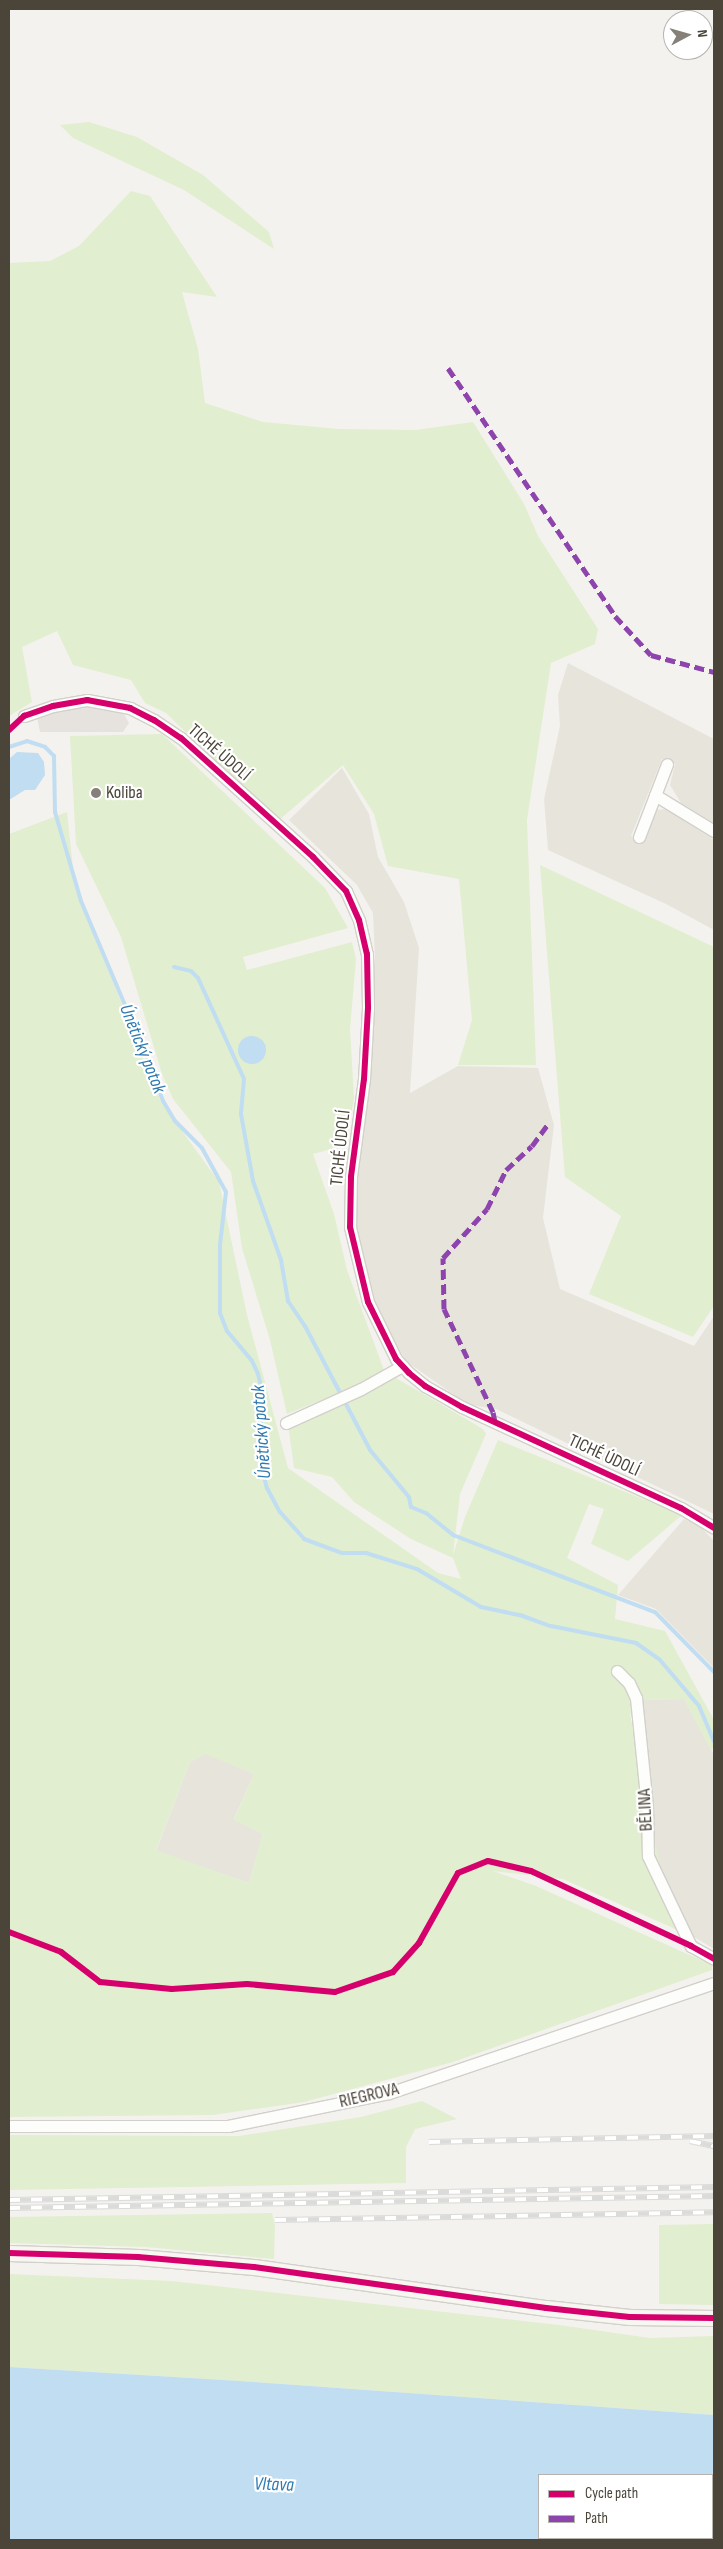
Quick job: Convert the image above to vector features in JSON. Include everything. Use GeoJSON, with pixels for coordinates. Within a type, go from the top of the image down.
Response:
{"type":"FeatureCollection","features":[{"type":"Feature","properties":{"kind":"main road"},"geometry":{"type":"LineString","coordinates":[[9,2253],[138,2257],[254,2267],[546,2308],[630,2317],[714,2318]]}},
{"type":"Feature","properties":{"kind":"street","name":"TICHÉ ÚDOLÍ"},"geometry":{"type":"LineString","coordinates":[[24,716],[53,706],[87,700],[130,708],[154,720],[181,738],[312,857],[346,891],[359,920],[367,954],[368,1008],[364,1079],[351,1178],[350,1227],[368,1302],[376,1321],[402,1366],[425,1386],[462,1407],[682,1508],[714,1528]]}},
{"type":"Feature","properties":{"kind":"street"},"geometry":{"type":"LineString","coordinates":[[639,837],[667,764]]}},
{"type":"Feature","properties":{"kind":"street"},"geometry":{"type":"LineString","coordinates":[[656,795],[714,832]]}},
{"type":"Feature","properties":{"kind":"street"},"geometry":{"type":"LineString","coordinates":[[286,1423],[361,1389],[402,1366]]}},
{"type":"Feature","properties":{"kind":"street","name":"BĚLINA"},"geometry":{"type":"LineString","coordinates":[[618,1671],[629,1683],[636,1698],[647,1806],[648,1856],[691,1946],[714,1959]]}},
{"type":"Feature","properties":{"kind":"street","name":"RIEGROVA"},"geometry":{"type":"LineString","coordinates":[[9,2126],[228,2126],[389,2093],[714,1982]]}},
{"type":"Feature","properties":{"kind":"shaded area"},"geometry":{"type":"Polygon","coordinates":[[[568,663],[714,739],[714,823],[681,803],[670,785],[675,764],[662,759],[631,836],[641,840],[651,814],[657,810],[666,809],[714,840],[714,930],[666,904],[548,850],[544,799],[560,726],[558,695],[568,663]]]}},
{"type":"Feature","properties":{"kind":"shaded area"},"geometry":{"type":"Polygon","coordinates":[[[90,708],[124,714],[129,723],[123,732],[40,732],[37,717],[55,710],[90,708]]]}},
{"type":"Feature","properties":{"kind":"shaded area"},"geometry":{"type":"Polygon","coordinates":[[[342,768],[369,814],[378,857],[404,902],[419,948],[410,1093],[458,1066],[538,1068],[554,1125],[543,1218],[560,1289],[694,1346],[714,1316],[714,1514],[496,1409],[471,1405],[457,1397],[407,1362],[379,1317],[364,1270],[353,1220],[354,1190],[368,1091],[375,958],[373,913],[357,885],[289,820],[342,768]]]}},
{"type":"Feature","properties":{"kind":"shaded area"},"geometry":{"type":"Polygon","coordinates":[[[684,1519],[699,1525],[714,1541],[714,1668],[656,1609],[618,1595],[684,1519]]]}},
{"type":"Feature","properties":{"kind":"shaded area"},"geometry":{"type":"Polygon","coordinates":[[[684,1699],[714,1755],[714,1949],[689,1934],[652,1858],[641,1700],[684,1699]]]}},
{"type":"Feature","properties":{"kind":"shaded area"},"geometry":{"type":"Polygon","coordinates":[[[206,1753],[254,1774],[234,1819],[263,1834],[249,1883],[156,1851],[190,1762],[206,1753]]]}},
{"type":"Feature","properties":{"kind":"green space"},"geometry":{"type":"Polygon","coordinates":[[[89,122],[137,137],[203,175],[269,232],[274,249],[184,190],[73,138],[60,125],[89,122]]]}},
{"type":"Feature","properties":{"kind":"green space"},"geometry":{"type":"Polygon","coordinates":[[[131,191],[150,196],[217,297],[182,292],[198,349],[205,403],[263,422],[339,429],[416,430],[473,422],[524,504],[538,536],[598,629],[595,644],[551,663],[527,820],[536,1065],[458,1065],[472,1020],[459,879],[388,866],[374,814],[343,765],[278,821],[166,713],[145,703],[131,680],[73,665],[57,631],[22,647],[32,702],[9,716],[9,263],[50,261],[79,246],[131,191]]]}},
{"type":"Feature","properties":{"kind":"green space"},"geometry":{"type":"Polygon","coordinates":[[[162,734],[325,888],[348,928],[243,957],[247,970],[352,942],[356,959],[350,1029],[354,1098],[346,1145],[313,1154],[334,1214],[347,1270],[384,1370],[363,1383],[287,1414],[270,1340],[242,1248],[231,1172],[173,1099],[162,1074],[121,937],[76,844],[70,736],[162,734]]]}},
{"type":"Feature","properties":{"kind":"green space"},"geometry":{"type":"Polygon","coordinates":[[[67,812],[75,887],[161,1102],[219,1182],[247,1315],[288,1468],[438,1573],[461,1579],[453,1558],[411,1539],[354,1502],[332,1477],[294,1468],[288,1424],[396,1378],[483,1429],[486,1434],[460,1494],[453,1555],[465,1517],[498,1440],[682,1515],[628,1561],[591,1544],[604,1509],[589,1504],[567,1558],[618,1585],[615,1619],[665,1631],[714,1720],[714,1747],[711,1750],[684,1699],[641,1700],[630,1714],[666,1898],[682,1932],[563,1879],[493,1871],[536,1886],[712,1965],[712,1970],[453,2062],[304,2102],[213,2115],[9,2117],[9,834],[67,812]],[[205,1754],[190,1762],[156,1850],[249,1883],[263,1834],[234,1820],[254,1774],[205,1754]]]}},
{"type":"Feature","properties":{"kind":"green space"},"geometry":{"type":"Polygon","coordinates":[[[540,865],[714,947],[714,1306],[693,1337],[589,1294],[621,1216],[565,1177],[540,865]]]}},
{"type":"Feature","properties":{"kind":"green space"},"geometry":{"type":"Polygon","coordinates":[[[422,2101],[457,2119],[415,2129],[406,2147],[406,2183],[9,2190],[9,2135],[239,2136],[361,2117],[422,2101]]]}},
{"type":"Feature","properties":{"kind":"green space"},"geometry":{"type":"Polygon","coordinates":[[[272,2213],[275,2225],[274,2259],[146,2247],[9,2243],[9,2217],[272,2213]]]}},
{"type":"Feature","properties":{"kind":"green space"},"geometry":{"type":"Polygon","coordinates":[[[714,2224],[714,2305],[659,2304],[659,2225],[714,2224]]]}},
{"type":"Feature","properties":{"kind":"green space"},"geometry":{"type":"Polygon","coordinates":[[[9,2274],[172,2281],[559,2325],[650,2338],[714,2336],[714,2415],[240,2381],[9,2367],[9,2274]]]}},
{"type":"Feature","properties":{"kind":"water"},"geometry":{"type":"Polygon","coordinates":[[[17,752],[38,753],[44,762],[45,775],[35,790],[25,790],[9,800],[9,759],[17,752]]]}},
{"type":"Feature","properties":{"kind":"water"},"geometry":{"type":"Polygon","coordinates":[[[252,1036],[262,1040],[266,1050],[262,1060],[252,1064],[242,1060],[238,1050],[242,1040],[252,1036]]]}},
{"type":"Feature","properties":{"kind":"water","name":"Vltava"},"geometry":{"type":"Polygon","coordinates":[[[9,2367],[240,2381],[714,2415],[714,2540],[9,2540],[9,2367]]]}},
{"type":"Feature","properties":{"kind":"waterway","name":"Únětický potok"},"geometry":{"type":"LineString","coordinates":[[9,747],[27,741],[45,747],[54,756],[55,812],[81,901],[149,1062],[163,1101],[175,1121],[202,1148],[226,1192],[220,1245],[220,1313],[227,1331],[252,1361],[258,1374],[261,1386],[261,1463],[267,1488],[280,1512],[304,1539],[342,1553],[366,1553],[417,1569],[481,1607],[520,1615],[551,1626],[636,1643],[660,1660],[699,1706],[714,1741]]}},
{"type":"Feature","properties":{"kind":"waterway"},"geometry":{"type":"LineString","coordinates":[[174,967],[191,971],[198,978],[244,1079],[241,1114],[253,1181],[281,1260],[288,1301],[305,1326],[370,1450],[409,1497],[411,1507],[426,1513],[453,1535],[655,1612],[714,1672]]}},
{"type":"Feature","properties":{"kind":"railway"},"geometry":{"type":"LineString","coordinates":[[429,2142],[714,2136]]}},
{"type":"Feature","properties":{"kind":"railway"},"geometry":{"type":"LineString","coordinates":[[690,2141],[714,2146]]}},
{"type":"Feature","properties":{"kind":"railway"},"geometry":{"type":"LineString","coordinates":[[9,2200],[714,2187]]}},
{"type":"Feature","properties":{"kind":"railway"},"geometry":{"type":"LineString","coordinates":[[9,2208],[714,2196]]}},
{"type":"Feature","properties":{"kind":"railway"},"geometry":{"type":"LineString","coordinates":[[275,2220],[714,2212]]}},
{"type":"Feature","properties":{"kind":"marked path"},"geometry":{"type":"LineString","coordinates":[[448,368],[615,616],[651,655],[714,672]]}},
{"type":"Feature","properties":{"kind":"marked path"},"geometry":{"type":"LineString","coordinates":[[495,1422],[493,1412],[444,1309],[443,1258],[487,1209],[506,1170],[532,1146],[547,1125]]}},
{"type":"Feature","properties":{"kind":"cycle path"},"geometry":{"type":"LineString","coordinates":[[9,730],[24,716],[53,706],[87,700],[130,708],[154,720],[181,738],[313,857],[346,891],[359,920],[367,954],[368,1008],[364,1079],[351,1177],[350,1227],[368,1302],[396,1359],[425,1386],[462,1407],[681,1508],[714,1528]]}},
{"type":"Feature","properties":{"kind":"cycle path"},"geometry":{"type":"LineString","coordinates":[[9,1932],[61,1952],[100,1982],[172,1989],[247,1984],[335,1992],[393,1972],[419,1943],[458,1873],[488,1861],[531,1871],[691,1946],[714,1959]]}},
{"type":"Feature","properties":{"kind":"cycle path"},"geometry":{"type":"LineString","coordinates":[[9,2253],[138,2257],[254,2267],[546,2308],[630,2317],[714,2318]]}},
{"type":"Feature","properties":{"kind":"place","name":"Koliba"},"geometry":{"type":"Point","coordinates":[96,793]}}]}
